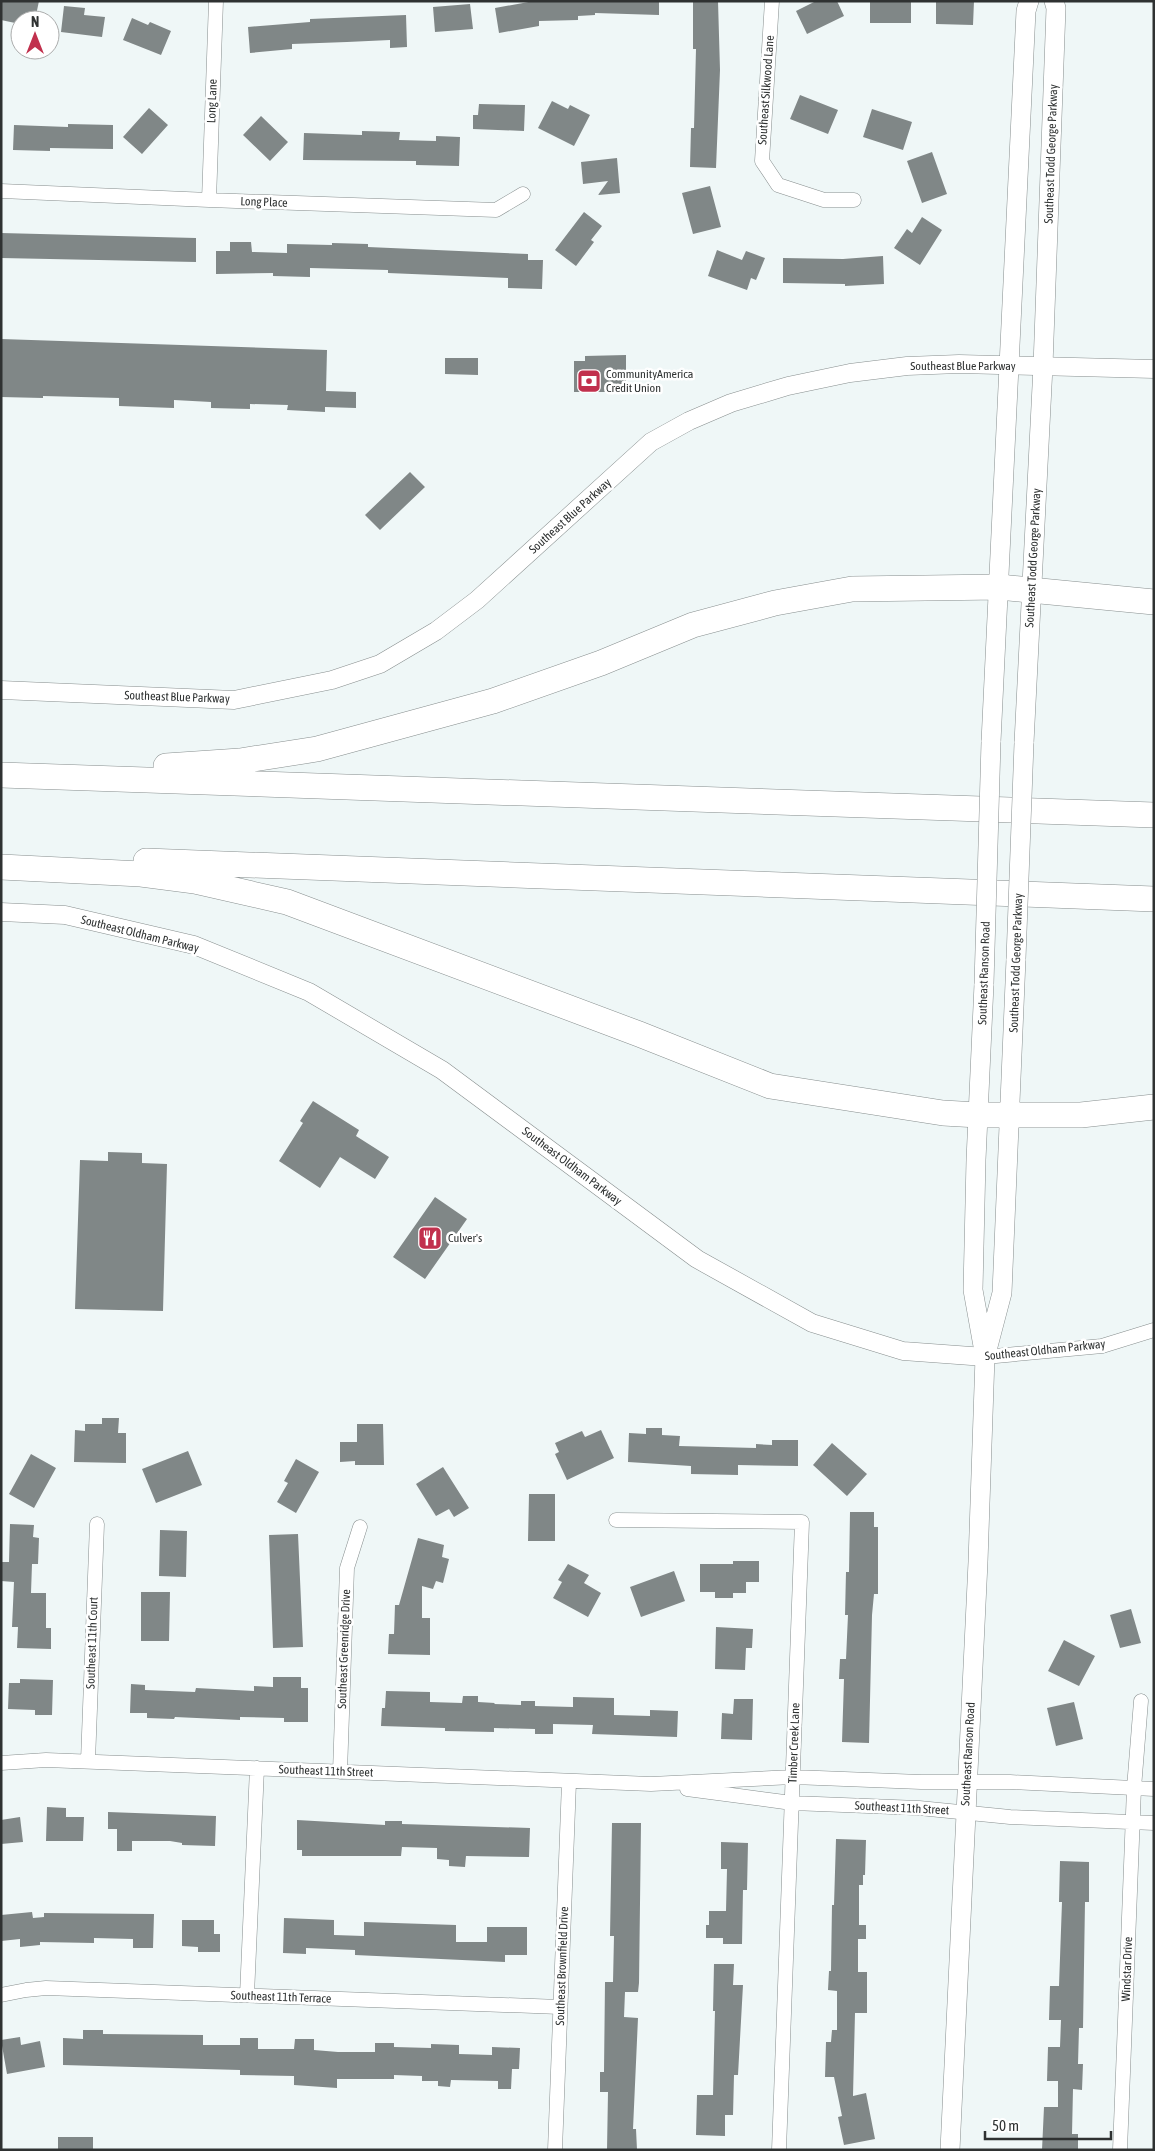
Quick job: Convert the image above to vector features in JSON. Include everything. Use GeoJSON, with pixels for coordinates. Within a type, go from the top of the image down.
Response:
{"type":"FeatureCollection","features":[{"type":"Feature","properties":{"kind":"highway"},"geometry":{"type":"LineString","coordinates":[[69,777],[92,766],[177,766],[231,762],[317,748],[493,700],[601,663],[693,625],[775,603],[852,589],[999,587],[1154,602]]}},
{"type":"Feature","properties":{"kind":"highway"},"geometry":{"type":"LineString","coordinates":[[1,775],[1154,815]]}},
{"type":"Feature","properties":{"kind":"highway"},"geometry":{"type":"LineString","coordinates":[[1,855],[1154,899]]}},
{"type":"Feature","properties":{"kind":"highway"},"geometry":{"type":"LineString","coordinates":[[1,867],[141,874],[195,882],[287,902],[639,1034],[770,1086],[943,1113],[978,1115],[1081,1115],[1154,1107]]}},
{"type":"Feature","properties":{"kind":"main road"},"geometry":{"type":"LineString","coordinates":[[999,587],[1026,11],[1029,1]]}},
{"type":"Feature","properties":{"kind":"main road","name":"Southeast Todd George Parkway"},"geometry":{"type":"LineString","coordinates":[[1010,1116],[1024,743],[1043,366],[1056,8],[1054,1]]}},
{"type":"Feature","properties":{"kind":"main road","name":"Southeast Ranson Road"},"geometry":{"type":"LineString","coordinates":[[950,2150],[966,1782],[978,1562],[985,1358],[973,1290],[991,742],[999,587]]}},
{"type":"Feature","properties":{"kind":"main road","name":"Southeast Ranson Road"},"geometry":{"type":"LineString","coordinates":[[985,1358],[1002,1293],[1010,1116]]}},
{"type":"Feature","properties":{"kind":"street","name":"Long Lane"},"geometry":{"type":"LineString","coordinates":[[209,200],[216,1]]}},
{"type":"Feature","properties":{"kind":"street","name":"Southeast Silkwood Lane"},"geometry":{"type":"LineString","coordinates":[[772,1],[762,161],[778,185],[824,200],[854,200]]}},
{"type":"Feature","properties":{"kind":"street","name":"Long Place"},"geometry":{"type":"LineString","coordinates":[[1,191],[496,210],[523,194]]}},
{"type":"Feature","properties":{"kind":"street","name":"Southeast Blue Parkway"},"geometry":{"type":"LineString","coordinates":[[1,690],[234,700],[332,680],[380,664],[436,631],[477,600],[651,442],[689,421],[731,403],[788,386],[850,373],[907,366],[960,364],[1154,369]]}},
{"type":"Feature","properties":{"kind":"street","name":"Southeast Oldham Parkway"},"geometry":{"type":"LineString","coordinates":[[1,912],[65,915],[194,945],[309,992],[442,1070],[697,1259],[812,1323],[903,1351],[985,1358],[1102,1346],[1154,1330]]}},
{"type":"Feature","properties":{"kind":"street","name":"Timber Creek Lane"},"geometry":{"type":"LineString","coordinates":[[616,1520],[802,1522],[779,2150]]}},
{"type":"Feature","properties":{"kind":"street","name":"Southeast 11th Court"},"geometry":{"type":"LineString","coordinates":[[88,1761],[97,1524]]}},
{"type":"Feature","properties":{"kind":"street","name":"Southeast Greenridge Drive"},"geometry":{"type":"LineString","coordinates":[[340,1772],[347,1568],[360,1527]]}},
{"type":"Feature","properties":{"kind":"street","name":"Windstar Drive"},"geometry":{"type":"LineString","coordinates":[[1120,2150],[1134,1788],[1141,1701]]}},
{"type":"Feature","properties":{"kind":"street","name":"Southeast 11th Street"},"geometry":{"type":"LineString","coordinates":[[1,1763],[46,1760],[88,1761],[651,1784],[793,1777],[1154,1789]]}},
{"type":"Feature","properties":{"kind":"street"},"geometry":{"type":"LineString","coordinates":[[247,1995],[257,1768]]}},
{"type":"Feature","properties":{"kind":"street","name":"Southeast Brownfield Drive"},"geometry":{"type":"LineString","coordinates":[[555,2150],[569,1782]]}},
{"type":"Feature","properties":{"kind":"street","name":"Southeast 11th Street"},"geometry":{"type":"LineString","coordinates":[[651,1784],[792,1803],[919,1808],[1010,1817],[1154,1822]]}},
{"type":"Feature","properties":{"kind":"street","name":"Southeast 11th Terrace"},"geometry":{"type":"LineString","coordinates":[[1,1995],[46,1988],[560,2008]]}},
{"type":"Feature","properties":{"kind":"building"},"geometry":{"type":"Polygon","coordinates":[[[1,1],[39,1],[37,10],[10,10],[10,22],[1,20],[1,1]]]}},
{"type":"Feature","properties":{"kind":"building"},"geometry":{"type":"Polygon","coordinates":[[[534,1],[659,1],[659,15],[595,13],[595,15],[578,16],[578,20],[539,21],[539,26],[499,33],[495,8],[534,1]]]}},
{"type":"Feature","properties":{"kind":"building"},"geometry":{"type":"Polygon","coordinates":[[[693,1],[718,1],[720,70],[716,168],[690,167],[691,128],[694,128],[696,49],[693,49],[693,1]]]}},
{"type":"Feature","properties":{"kind":"building"},"geometry":{"type":"Polygon","coordinates":[[[816,1],[837,1],[844,16],[807,34],[796,11],[816,1]]]}},
{"type":"Feature","properties":{"kind":"building"},"geometry":{"type":"Polygon","coordinates":[[[870,1],[911,1],[911,23],[870,23],[870,1]]]}},
{"type":"Feature","properties":{"kind":"building"},"geometry":{"type":"Polygon","coordinates":[[[936,1],[974,1],[973,25],[936,24],[936,1]]]}},
{"type":"Feature","properties":{"kind":"building"},"geometry":{"type":"Polygon","coordinates":[[[470,4],[473,29],[435,32],[433,7],[470,4]]]}},
{"type":"Feature","properties":{"kind":"building"},"geometry":{"type":"Polygon","coordinates":[[[64,6],[85,8],[84,15],[105,17],[102,37],[61,32],[64,6]]]}},
{"type":"Feature","properties":{"kind":"building"},"geometry":{"type":"Polygon","coordinates":[[[406,15],[407,47],[390,48],[390,40],[292,44],[292,49],[250,53],[248,27],[310,22],[310,19],[406,15]]]}},
{"type":"Feature","properties":{"kind":"building"},"geometry":{"type":"Polygon","coordinates":[[[132,18],[148,25],[150,22],[171,31],[161,55],[123,40],[132,18]]]}},
{"type":"Feature","properties":{"kind":"building"},"geometry":{"type":"Polygon","coordinates":[[[800,95],[838,110],[828,134],[790,119],[800,95]]]}},
{"type":"Feature","properties":{"kind":"building"},"geometry":{"type":"Polygon","coordinates":[[[552,101],[568,109],[570,105],[590,115],[574,146],[538,128],[552,101]]]}},
{"type":"Feature","properties":{"kind":"building"},"geometry":{"type":"Polygon","coordinates":[[[479,104],[525,105],[524,131],[473,129],[473,115],[478,115],[479,104]]]}},
{"type":"Feature","properties":{"kind":"building"},"geometry":{"type":"Polygon","coordinates":[[[149,108],[168,125],[142,154],[123,137],[149,108]]]}},
{"type":"Feature","properties":{"kind":"building"},"geometry":{"type":"Polygon","coordinates":[[[872,109],[912,122],[903,150],[863,137],[872,109]]]}},
{"type":"Feature","properties":{"kind":"building"},"geometry":{"type":"Polygon","coordinates":[[[261,116],[288,142],[270,161],[243,135],[261,116]]]}},
{"type":"Feature","properties":{"kind":"building"},"geometry":{"type":"Polygon","coordinates":[[[68,124],[113,125],[113,149],[50,148],[50,151],[13,150],[14,125],[68,127],[68,124]]]}},
{"type":"Feature","properties":{"kind":"building"},"geometry":{"type":"Polygon","coordinates":[[[362,131],[400,132],[399,140],[436,141],[436,136],[460,137],[459,166],[416,165],[416,161],[303,160],[304,133],[362,135],[362,131]]]}},
{"type":"Feature","properties":{"kind":"building"},"geometry":{"type":"Polygon","coordinates":[[[932,152],[947,194],[922,203],[907,161],[932,152]]]}},
{"type":"Feature","properties":{"kind":"building"},"geometry":{"type":"Polygon","coordinates":[[[617,158],[620,193],[598,195],[608,181],[583,184],[581,162],[617,158]]]}},
{"type":"Feature","properties":{"kind":"building"},"geometry":{"type":"Polygon","coordinates":[[[710,186],[721,227],[693,234],[682,193],[710,186]]]}},
{"type":"Feature","properties":{"kind":"building"},"geometry":{"type":"Polygon","coordinates":[[[584,212],[602,226],[591,240],[594,242],[576,266],[555,250],[584,212]]]}},
{"type":"Feature","properties":{"kind":"building"},"geometry":{"type":"Polygon","coordinates":[[[922,217],[942,230],[920,265],[894,248],[907,229],[912,233],[922,217]]]}},
{"type":"Feature","properties":{"kind":"building"},"geometry":{"type":"Polygon","coordinates":[[[1,233],[196,238],[196,262],[1,258],[1,233]]]}},
{"type":"Feature","properties":{"kind":"building"},"geometry":{"type":"Polygon","coordinates":[[[230,242],[251,242],[252,252],[287,253],[287,244],[332,245],[332,243],[368,244],[368,247],[528,254],[528,260],[543,260],[542,289],[508,288],[508,278],[388,273],[388,270],[310,268],[310,277],[273,276],[273,273],[216,274],[216,251],[230,251],[230,242]]]}},
{"type":"Feature","properties":{"kind":"building"},"geometry":{"type":"Polygon","coordinates":[[[717,250],[742,260],[746,251],[765,258],[756,280],[751,278],[747,290],[708,276],[717,250]]]}},
{"type":"Feature","properties":{"kind":"building"},"geometry":{"type":"Polygon","coordinates":[[[883,256],[884,284],[845,286],[845,284],[783,283],[783,258],[843,259],[883,256]]]}},
{"type":"Feature","properties":{"kind":"building"},"geometry":{"type":"Polygon","coordinates":[[[1,339],[327,350],[326,391],[356,392],[356,408],[325,407],[325,412],[287,410],[288,405],[250,404],[250,409],[211,408],[211,402],[174,400],[174,408],[119,406],[119,398],[1,397],[1,339]]]}},
{"type":"Feature","properties":{"kind":"building"},"geometry":{"type":"Polygon","coordinates":[[[626,355],[626,385],[615,385],[615,392],[574,392],[574,361],[585,361],[585,356],[626,355]]]}},
{"type":"Feature","properties":{"kind":"building"},"geometry":{"type":"Polygon","coordinates":[[[445,358],[478,358],[478,375],[445,374],[445,358]]]}},
{"type":"Feature","properties":{"kind":"building"},"geometry":{"type":"Polygon","coordinates":[[[410,472],[425,487],[380,530],[365,515],[410,472]]]}},
{"type":"Feature","properties":{"kind":"building"},"geometry":{"type":"Polygon","coordinates":[[[313,1101],[359,1130],[356,1136],[389,1157],[375,1179],[340,1157],[320,1188],[279,1161],[303,1123],[300,1121],[313,1101]]]}},
{"type":"Feature","properties":{"kind":"building"},"geometry":{"type":"Polygon","coordinates":[[[108,1152],[142,1153],[142,1163],[167,1164],[163,1311],[75,1309],[80,1160],[108,1161],[108,1152]]]}},
{"type":"Feature","properties":{"kind":"building","name":"Culver's"},"geometry":{"type":"Polygon","coordinates":[[[435,1197],[467,1219],[425,1279],[393,1257],[435,1197]]]}},
{"type":"Feature","properties":{"kind":"building"},"geometry":{"type":"Polygon","coordinates":[[[102,1418],[119,1418],[118,1433],[126,1433],[126,1463],[74,1462],[75,1430],[85,1431],[85,1424],[102,1424],[102,1418]]]}},
{"type":"Feature","properties":{"kind":"building"},"geometry":{"type":"Polygon","coordinates":[[[357,1424],[383,1424],[384,1465],[355,1465],[355,1461],[340,1462],[340,1442],[357,1442],[357,1424]]]}},
{"type":"Feature","properties":{"kind":"building"},"geometry":{"type":"Polygon","coordinates":[[[646,1428],[662,1428],[662,1435],[680,1436],[679,1446],[756,1448],[756,1444],[772,1445],[772,1440],[798,1440],[798,1466],[738,1465],[738,1475],[691,1474],[691,1466],[628,1462],[629,1433],[646,1434],[646,1428]]]}},
{"type":"Feature","properties":{"kind":"building"},"geometry":{"type":"Polygon","coordinates":[[[601,1430],[614,1458],[567,1480],[555,1454],[559,1452],[555,1443],[582,1431],[585,1437],[601,1430]]]}},
{"type":"Feature","properties":{"kind":"building"},"geometry":{"type":"Polygon","coordinates":[[[832,1443],[867,1474],[847,1496],[813,1465],[832,1443]]]}},
{"type":"Feature","properties":{"kind":"building"},"geometry":{"type":"Polygon","coordinates":[[[188,1451],[202,1485],[156,1503],[142,1469],[188,1451]]]}},
{"type":"Feature","properties":{"kind":"building"},"geometry":{"type":"Polygon","coordinates":[[[31,1454],[56,1468],[34,1508],[9,1494],[31,1454]]]}},
{"type":"Feature","properties":{"kind":"building"},"geometry":{"type":"Polygon","coordinates":[[[296,1459],[319,1472],[296,1513],[277,1502],[288,1483],[284,1481],[296,1459]]]}},
{"type":"Feature","properties":{"kind":"building"},"geometry":{"type":"Polygon","coordinates":[[[443,1467],[469,1508],[454,1517],[449,1509],[436,1516],[416,1484],[443,1467]]]}},
{"type":"Feature","properties":{"kind":"building"},"geometry":{"type":"Polygon","coordinates":[[[529,1494],[555,1494],[555,1541],[528,1541],[529,1494]]]}},
{"type":"Feature","properties":{"kind":"building"},"geometry":{"type":"Polygon","coordinates":[[[850,1512],[874,1512],[874,1527],[878,1527],[878,1594],[874,1594],[872,1615],[869,1743],[842,1742],[844,1679],[839,1679],[840,1659],[846,1659],[848,1615],[845,1615],[846,1572],[849,1572],[850,1512]]]}},
{"type":"Feature","properties":{"kind":"building"},"geometry":{"type":"Polygon","coordinates":[[[10,1524],[34,1525],[33,1537],[39,1538],[38,1564],[32,1564],[31,1593],[46,1593],[46,1628],[51,1628],[51,1649],[17,1648],[18,1627],[12,1627],[14,1582],[1,1581],[1,1562],[9,1562],[10,1524]]]}},
{"type":"Feature","properties":{"kind":"building"},"geometry":{"type":"Polygon","coordinates":[[[160,1530],[187,1531],[186,1577],[159,1576],[160,1530]]]}},
{"type":"Feature","properties":{"kind":"building"},"geometry":{"type":"Polygon","coordinates":[[[298,1534],[303,1647],[273,1648],[269,1535],[298,1534]]]}},
{"type":"Feature","properties":{"kind":"building"},"geometry":{"type":"Polygon","coordinates":[[[418,1538],[444,1545],[442,1557],[449,1559],[443,1583],[436,1581],[433,1589],[422,1586],[422,1618],[430,1618],[430,1655],[388,1654],[389,1634],[394,1634],[395,1605],[399,1605],[418,1538]]]}},
{"type":"Feature","properties":{"kind":"building"},"geometry":{"type":"Polygon","coordinates":[[[733,1561],[759,1561],[759,1582],[746,1582],[746,1593],[733,1593],[733,1598],[715,1598],[715,1592],[700,1592],[700,1564],[733,1564],[733,1561]]]}},
{"type":"Feature","properties":{"kind":"building"},"geometry":{"type":"Polygon","coordinates":[[[568,1564],[589,1575],[584,1583],[601,1593],[588,1617],[553,1598],[562,1582],[558,1580],[568,1564]]]}},
{"type":"Feature","properties":{"kind":"building"},"geometry":{"type":"Polygon","coordinates":[[[674,1571],[685,1601],[641,1617],[630,1587],[674,1571]]]}},
{"type":"Feature","properties":{"kind":"building"},"geometry":{"type":"Polygon","coordinates":[[[141,1592],[170,1592],[169,1641],[141,1641],[141,1592]]]}},
{"type":"Feature","properties":{"kind":"building"},"geometry":{"type":"Polygon","coordinates":[[[1131,1609],[1141,1643],[1120,1648],[1110,1615],[1131,1609]]]}},
{"type":"Feature","properties":{"kind":"building"},"geometry":{"type":"Polygon","coordinates":[[[716,1627],[753,1629],[752,1648],[746,1648],[745,1670],[715,1669],[716,1627]]]}},
{"type":"Feature","properties":{"kind":"building"},"geometry":{"type":"Polygon","coordinates":[[[1064,1640],[1095,1656],[1079,1686],[1048,1671],[1064,1640]]]}},
{"type":"Feature","properties":{"kind":"building"},"geometry":{"type":"Polygon","coordinates":[[[273,1677],[301,1677],[301,1688],[308,1688],[308,1722],[284,1722],[284,1718],[240,1717],[240,1720],[175,1717],[174,1719],[147,1718],[147,1713],[130,1713],[131,1684],[145,1685],[145,1690],[195,1692],[196,1688],[254,1691],[254,1686],[273,1687],[273,1677]]]}},
{"type":"Feature","properties":{"kind":"building"},"geometry":{"type":"Polygon","coordinates":[[[20,1679],[53,1680],[52,1715],[35,1715],[35,1710],[8,1709],[9,1683],[20,1683],[20,1679]]]}},
{"type":"Feature","properties":{"kind":"building"},"geometry":{"type":"Polygon","coordinates":[[[386,1691],[430,1692],[430,1702],[462,1703],[463,1696],[478,1696],[478,1702],[521,1705],[521,1701],[535,1701],[535,1706],[573,1707],[573,1697],[614,1698],[614,1715],[650,1716],[650,1710],[678,1711],[677,1737],[592,1734],[593,1725],[553,1724],[553,1734],[535,1734],[535,1729],[494,1728],[494,1732],[445,1731],[445,1728],[381,1726],[382,1708],[385,1708],[386,1691]]]}},
{"type":"Feature","properties":{"kind":"building"},"geometry":{"type":"Polygon","coordinates":[[[734,1699],[753,1699],[752,1740],[721,1739],[722,1713],[733,1714],[734,1699]]]}},
{"type":"Feature","properties":{"kind":"building"},"geometry":{"type":"Polygon","coordinates":[[[1074,1702],[1083,1739],[1056,1746],[1047,1708],[1074,1702]]]}},
{"type":"Feature","properties":{"kind":"building"},"geometry":{"type":"Polygon","coordinates":[[[47,1807],[66,1808],[66,1817],[84,1817],[83,1841],[46,1841],[47,1807]]]}},
{"type":"Feature","properties":{"kind":"building"},"geometry":{"type":"Polygon","coordinates":[[[108,1812],[216,1816],[215,1846],[182,1845],[182,1843],[170,1841],[132,1841],[132,1851],[117,1851],[117,1829],[108,1829],[108,1812]]]}},
{"type":"Feature","properties":{"kind":"building"},"geometry":{"type":"Polygon","coordinates":[[[20,1817],[23,1842],[1,1844],[1,1820],[20,1817]]]}},
{"type":"Feature","properties":{"kind":"building"},"geometry":{"type":"Polygon","coordinates":[[[297,1820],[385,1825],[385,1821],[402,1821],[402,1824],[530,1828],[529,1857],[466,1856],[465,1867],[449,1866],[449,1860],[437,1859],[437,1848],[402,1847],[401,1856],[302,1856],[302,1850],[297,1850],[297,1820]]]}},
{"type":"Feature","properties":{"kind":"building"},"geometry":{"type":"Polygon","coordinates":[[[612,1823],[641,1823],[639,1983],[638,1992],[625,1992],[624,2017],[638,2018],[633,2129],[636,2129],[637,2150],[607,2150],[608,2092],[600,2092],[600,2072],[604,2072],[605,1982],[613,1982],[614,1936],[610,1936],[612,1823]]]}},
{"type":"Feature","properties":{"kind":"building"},"geometry":{"type":"Polygon","coordinates":[[[836,1839],[866,1840],[865,1875],[863,1875],[863,1885],[859,1885],[859,1925],[866,1925],[866,1939],[858,1939],[858,1972],[867,1972],[867,2013],[855,2013],[853,2096],[866,2093],[875,2139],[844,2145],[838,2117],[842,2116],[834,2077],[825,2077],[826,2042],[831,2042],[832,2030],[837,2030],[837,1991],[828,1990],[829,1971],[831,1971],[836,1839]]]}},
{"type":"Feature","properties":{"kind":"building"},"geometry":{"type":"Polygon","coordinates":[[[721,1842],[748,1843],[747,1890],[743,1890],[742,1944],[723,1944],[723,1938],[706,1938],[706,1925],[709,1925],[709,1911],[726,1911],[727,1869],[721,1869],[721,1842]]]}},
{"type":"Feature","properties":{"kind":"building"},"geometry":{"type":"Polygon","coordinates":[[[1060,1861],[1089,1862],[1089,1902],[1085,1902],[1083,2028],[1079,2028],[1078,2064],[1083,2064],[1082,2090],[1073,2089],[1072,2134],[1078,2134],[1078,2150],[1042,2150],[1044,2107],[1058,2107],[1058,2081],[1047,2081],[1048,2047],[1060,2047],[1061,2020],[1049,2020],[1050,1986],[1059,1986],[1062,1902],[1059,1902],[1060,1861]]]}},
{"type":"Feature","properties":{"kind":"building"},"geometry":{"type":"Polygon","coordinates":[[[32,1912],[33,1918],[44,1917],[44,1913],[154,1914],[153,1948],[133,1948],[133,1939],[94,1938],[94,1943],[40,1942],[40,1945],[20,1947],[20,1939],[1,1941],[1,1915],[32,1912]]]}},
{"type":"Feature","properties":{"kind":"building"},"geometry":{"type":"Polygon","coordinates":[[[284,1918],[334,1920],[334,1935],[364,1936],[364,1922],[456,1925],[456,1942],[487,1942],[487,1927],[527,1927],[527,1955],[505,1955],[505,1962],[355,1955],[355,1950],[306,1948],[306,1954],[283,1953],[284,1918]]]}},
{"type":"Feature","properties":{"kind":"building"},"geometry":{"type":"Polygon","coordinates":[[[182,1920],[214,1920],[214,1934],[220,1934],[220,1952],[198,1952],[198,1947],[182,1946],[182,1920]]]}},
{"type":"Feature","properties":{"kind":"building"},"geometry":{"type":"Polygon","coordinates":[[[714,1964],[734,1964],[733,1985],[743,1985],[738,2075],[734,2075],[733,2115],[725,2115],[725,2136],[696,2135],[697,2095],[713,2095],[714,1964]]]}},
{"type":"Feature","properties":{"kind":"building"},"geometry":{"type":"Polygon","coordinates":[[[83,2030],[103,2030],[103,2034],[203,2035],[203,2045],[240,2045],[240,2038],[258,2038],[258,2049],[294,2049],[295,2039],[314,2039],[314,2050],[338,2052],[375,2052],[375,2043],[394,2043],[394,2047],[431,2048],[431,2044],[459,2045],[459,2054],[492,2055],[492,2047],[520,2048],[519,2069],[512,2069],[511,2089],[498,2089],[498,2081],[451,2080],[450,2087],[438,2086],[438,2081],[422,2081],[422,2076],[394,2075],[394,2079],[337,2079],[337,2088],[294,2085],[294,2076],[240,2075],[240,2070],[63,2065],[63,2038],[83,2039],[83,2030]]]}},
{"type":"Feature","properties":{"kind":"building"},"geometry":{"type":"Polygon","coordinates":[[[20,2037],[21,2045],[40,2041],[45,2067],[7,2074],[1,2040],[20,2037]]]}},
{"type":"Feature","properties":{"kind":"building"},"geometry":{"type":"Polygon","coordinates":[[[58,2137],[93,2137],[93,2150],[58,2150],[58,2137]]]}},
{"type":"Feature","properties":{"kind":"place","name":"CommunityAmerica Credit Union"},"geometry":{"type":"Point","coordinates":[589,381]}},
{"type":"Feature","properties":{"kind":"place","name":"Culver's"},"geometry":{"type":"Point","coordinates":[430,1238]}}]}
